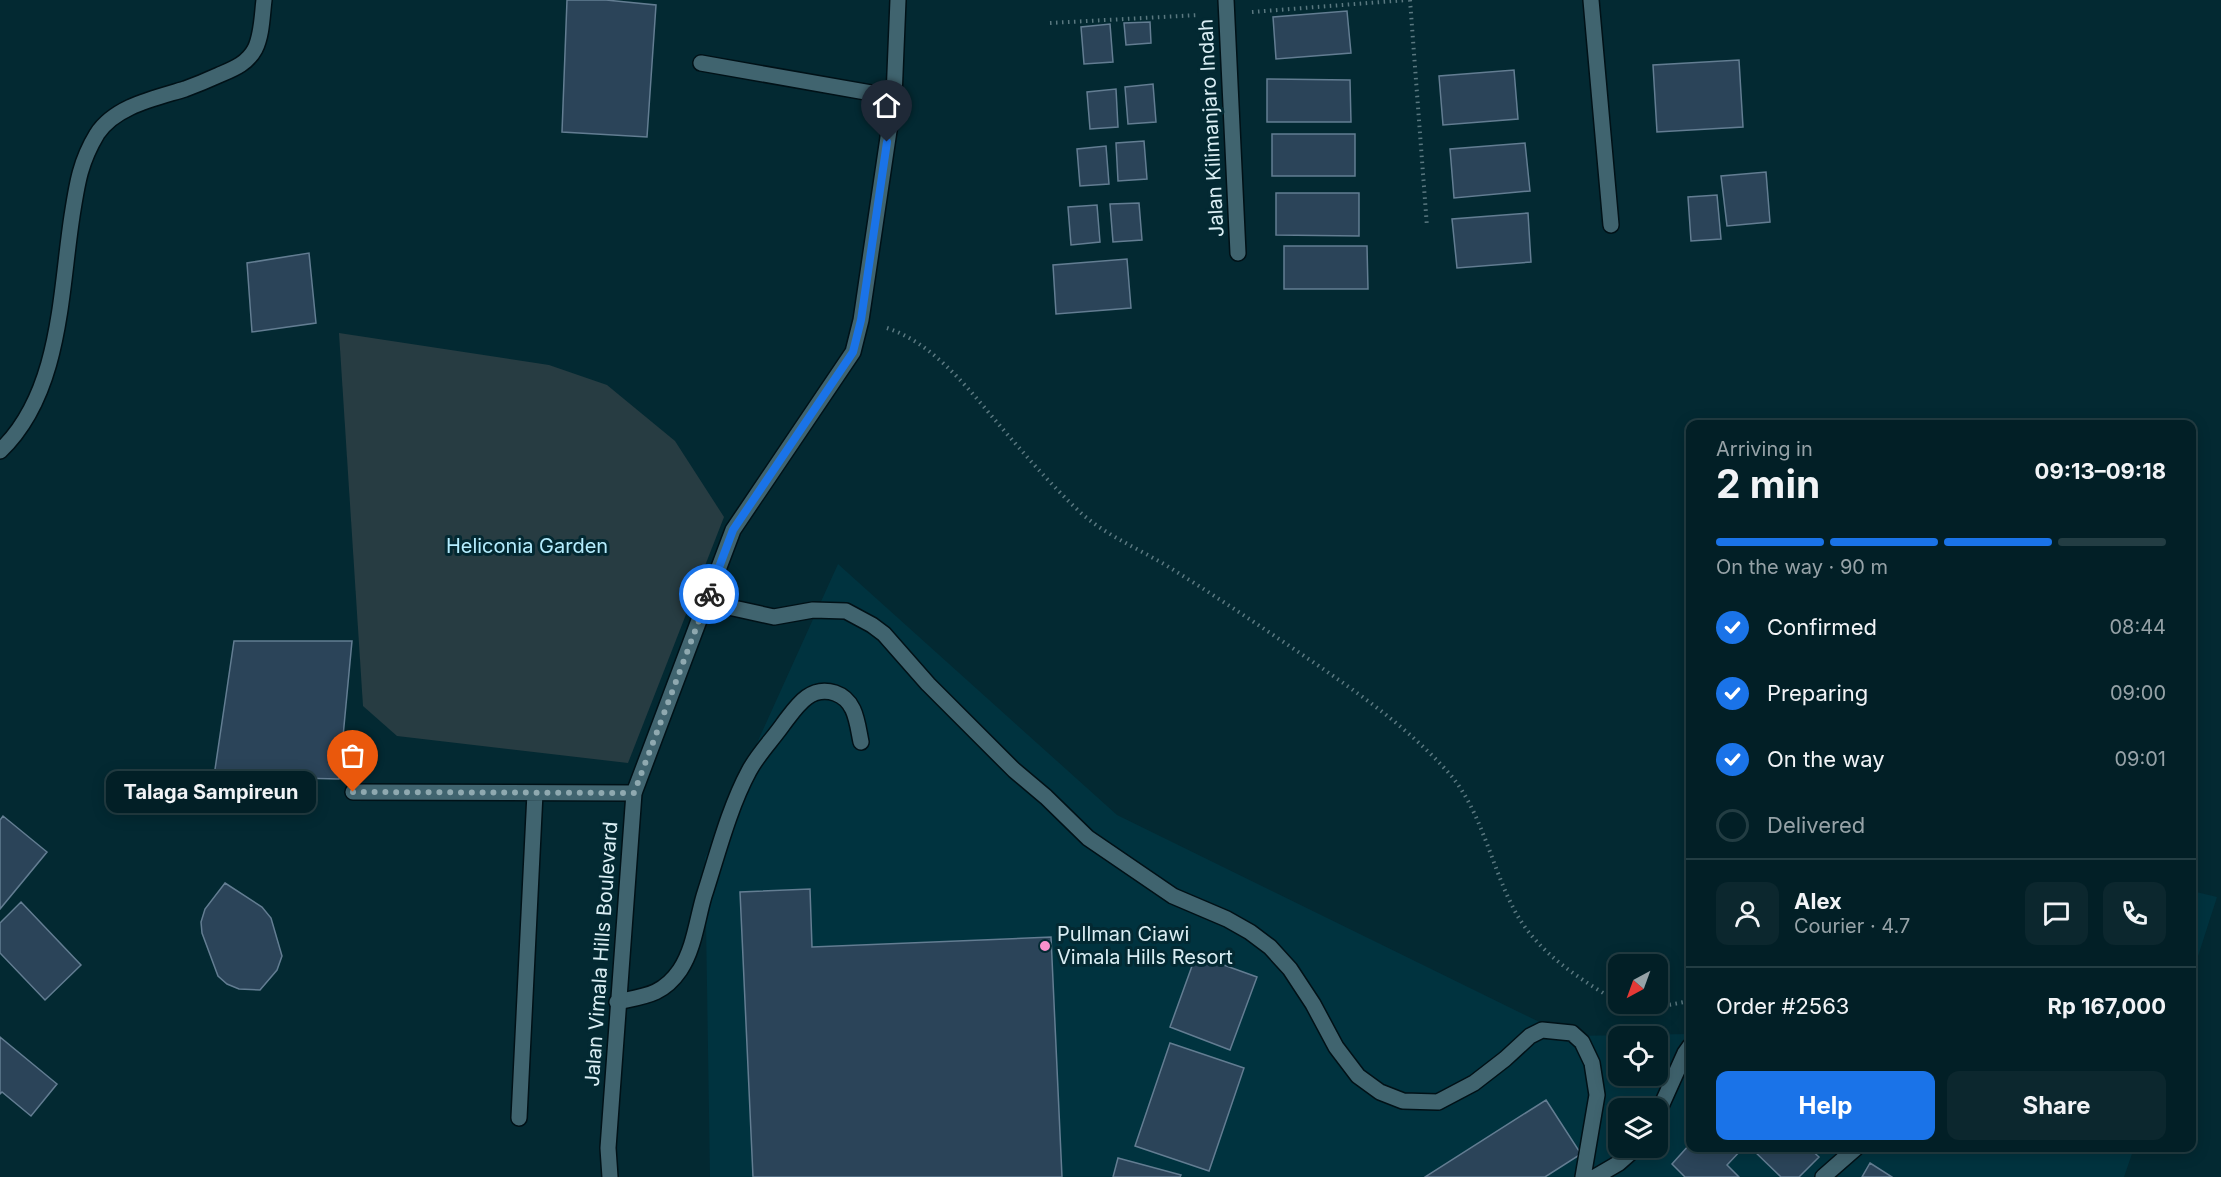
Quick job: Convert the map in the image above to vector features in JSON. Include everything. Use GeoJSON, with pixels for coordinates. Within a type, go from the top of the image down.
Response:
{"type":"FeatureCollection","features":[{"type":"Feature","properties":{"kind":"street"},"geometry":{"type":"LineString","coordinates":[[0,451],[12,440],[42,387],[59,321],[68,240],[78,179],[85,154],[99,131],[119,114],[242,65],[255,50],[264,0]]}},
{"type":"Feature","properties":{"kind":"street","name":"Jalan Vimala Hills Boulevard"},"geometry":{"type":"LineString","coordinates":[[610,1177],[608,1148],[617,1002],[634,793],[733,530],[853,352],[861,320],[894,97],[898,0]]}},
{"type":"Feature","properties":{"kind":"street","name":"Jalan Kilimanjaro Indah"},"geometry":{"type":"LineString","coordinates":[[1226,0],[1238,253]]}},
{"type":"Feature","properties":{"kind":"street"},"geometry":{"type":"LineString","coordinates":[[1591,0],[1611,225]]}},
{"type":"Feature","properties":{"kind":"street"},"geometry":{"type":"LineString","coordinates":[[701,63],[894,97]]}},
{"type":"Feature","properties":{"kind":"street"},"geometry":{"type":"LineString","coordinates":[[706,602],[774,617],[813,610],[846,611],[878,629],[928,684],[1014,770],[1088,837],[1173,896],[1227,919],[1270,947],[1290,969],[1313,1004],[1336,1047],[1358,1076],[1380,1092],[1403,1101],[1438,1102],[1474,1083],[1536,1033],[1542,1030],[1572,1033],[1582,1042],[1592,1063],[1597,1095],[1583,1177]]}},
{"type":"Feature","properties":{"kind":"street"},"geometry":{"type":"LineString","coordinates":[[617,1002],[654,994],[663,989],[681,969],[688,954],[704,896],[738,796],[750,769],[795,708],[814,692],[825,691],[837,694],[846,700],[855,711],[861,742]]}},
{"type":"Feature","properties":{"kind":"street"},"geometry":{"type":"LineString","coordinates":[[353,792],[634,793]]}},
{"type":"Feature","properties":{"kind":"street"},"geometry":{"type":"LineString","coordinates":[[519,1118],[535,793]]}},
{"type":"Feature","properties":{"kind":"street"},"geometry":{"type":"LineString","coordinates":[[1665,1098],[1686,1052]]}},
{"type":"Feature","properties":{"kind":"street"},"geometry":{"type":"LineString","coordinates":[[1823,1177],[1851,1152]]}},
{"type":"Feature","properties":{"kind":"street"},"geometry":{"type":"LineString","coordinates":[[1595,1177],[1625,1158]]}},
{"type":"Feature","properties":{"kind":"path"},"geometry":{"type":"LineString","coordinates":[[1410,0],[1427,227]]}},
{"type":"Feature","properties":{"kind":"path"},"geometry":{"type":"LineString","coordinates":[[861,320],[899,332],[930,353],[956,375],[1048,481],[1084,515],[1122,542],[1169,567],[1265,630],[1396,722],[1448,772],[1464,791],[1516,913],[1532,938],[1584,982],[1608,996]]}},
{"type":"Feature","properties":{"kind":"path"},"geometry":{"type":"LineString","coordinates":[[1668,1005],[1686,1002]]}},
{"type":"Feature","properties":{"kind":"shaded area","name":"Pullman Ciawi Vimala Hills Resort"},"geometry":{"type":"Polygon","coordinates":[[[838,564],[1117,815],[1568,1036],[1608,1035],[1608,1086],[1668,1086],[1668,1034],[1686,1034],[1686,1152],[2133,1152],[2124,1177],[710,1177],[705,858],[838,564]]]}},
{"type":"Feature","properties":{"kind":"shaded area"},"geometry":{"type":"Polygon","coordinates":[[[2196,892],[2217,897],[2196,963],[2196,892]]]}},
{"type":"Feature","properties":{"kind":"green space","name":"Heliconia Garden"},"geometry":{"type":"Polygon","coordinates":[[[339,333],[549,365],[607,385],[675,441],[724,517],[628,763],[397,736],[363,706],[339,333]]]}},
{"type":"Feature","properties":{"kind":"building"},"geometry":{"type":"Polygon","coordinates":[[[567,0],[606,0],[656,5],[647,137],[562,132],[567,0]]]}},
{"type":"Feature","properties":{"kind":"building"},"geometry":{"type":"Polygon","coordinates":[[[1347,11],[1351,53],[1276,59],[1273,17],[1347,11]]]}},
{"type":"Feature","properties":{"kind":"building"},"geometry":{"type":"Polygon","coordinates":[[[1150,22],[1151,43],[1126,45],[1124,23],[1150,22]]]}},
{"type":"Feature","properties":{"kind":"building"},"geometry":{"type":"Polygon","coordinates":[[[1110,24],[1113,62],[1084,64],[1081,27],[1110,24]]]}},
{"type":"Feature","properties":{"kind":"building"},"geometry":{"type":"Polygon","coordinates":[[[1739,60],[1743,127],[1657,132],[1653,65],[1739,60]]]}},
{"type":"Feature","properties":{"kind":"building"},"geometry":{"type":"Polygon","coordinates":[[[1514,70],[1518,119],[1443,125],[1439,76],[1514,70]]]}},
{"type":"Feature","properties":{"kind":"building"},"geometry":{"type":"Polygon","coordinates":[[[1267,79],[1350,80],[1351,122],[1267,122],[1267,79]]]}},
{"type":"Feature","properties":{"kind":"building"},"geometry":{"type":"Polygon","coordinates":[[[1153,84],[1156,122],[1128,124],[1125,87],[1153,84]]]}},
{"type":"Feature","properties":{"kind":"building"},"geometry":{"type":"Polygon","coordinates":[[[1116,89],[1118,127],[1090,129],[1087,92],[1116,89]]]}},
{"type":"Feature","properties":{"kind":"building"},"geometry":{"type":"Polygon","coordinates":[[[1272,134],[1355,134],[1355,176],[1272,176],[1272,134]]]}},
{"type":"Feature","properties":{"kind":"building"},"geometry":{"type":"Polygon","coordinates":[[[1144,141],[1147,179],[1118,181],[1116,143],[1144,141]]]}},
{"type":"Feature","properties":{"kind":"building"},"geometry":{"type":"Polygon","coordinates":[[[1525,143],[1530,191],[1454,198],[1450,149],[1525,143]]]}},
{"type":"Feature","properties":{"kind":"building"},"geometry":{"type":"Polygon","coordinates":[[[1106,146],[1109,184],[1080,186],[1077,149],[1106,146]]]}},
{"type":"Feature","properties":{"kind":"building"},"geometry":{"type":"Polygon","coordinates":[[[1766,172],[1770,222],[1727,226],[1721,176],[1766,172]]]}},
{"type":"Feature","properties":{"kind":"building"},"geometry":{"type":"Polygon","coordinates":[[[1276,193],[1359,193],[1359,236],[1276,235],[1276,193]]]}},
{"type":"Feature","properties":{"kind":"building"},"geometry":{"type":"Polygon","coordinates":[[[1717,195],[1721,239],[1691,241],[1688,197],[1717,195]]]}},
{"type":"Feature","properties":{"kind":"building"},"geometry":{"type":"Polygon","coordinates":[[[1139,203],[1142,240],[1113,242],[1110,204],[1139,203]]]}},
{"type":"Feature","properties":{"kind":"building"},"geometry":{"type":"Polygon","coordinates":[[[1097,205],[1100,242],[1071,245],[1068,207],[1097,205]]]}},
{"type":"Feature","properties":{"kind":"building"},"geometry":{"type":"Polygon","coordinates":[[[1528,213],[1531,262],[1457,268],[1452,219],[1528,213]]]}},
{"type":"Feature","properties":{"kind":"building"},"geometry":{"type":"Polygon","coordinates":[[[1284,246],[1367,246],[1368,289],[1284,289],[1284,246]]]}},
{"type":"Feature","properties":{"kind":"building"},"geometry":{"type":"Polygon","coordinates":[[[309,253],[316,323],[252,332],[247,263],[309,253]]]}},
{"type":"Feature","properties":{"kind":"building"},"geometry":{"type":"Polygon","coordinates":[[[1127,259],[1131,308],[1056,314],[1053,265],[1127,259]]]}},
{"type":"Feature","properties":{"kind":"building"},"geometry":{"type":"Polygon","coordinates":[[[234,641],[352,641],[339,779],[214,776],[234,641]]]}},
{"type":"Feature","properties":{"kind":"building"},"geometry":{"type":"Polygon","coordinates":[[[3,816],[47,852],[0,909],[0,820],[3,816]]]}},
{"type":"Feature","properties":{"kind":"building"},"geometry":{"type":"Polygon","coordinates":[[[225,883],[262,907],[271,918],[282,956],[277,970],[260,990],[239,989],[227,984],[218,976],[202,933],[201,922],[205,909],[225,883]]]}},
{"type":"Feature","properties":{"kind":"building"},"geometry":{"type":"Polygon","coordinates":[[[810,889],[812,947],[1051,937],[1062,1177],[753,1177],[740,892],[810,889]]]}},
{"type":"Feature","properties":{"kind":"building"},"geometry":{"type":"Polygon","coordinates":[[[21,902],[81,965],[45,1000],[0,953],[0,923],[21,902]]]}},
{"type":"Feature","properties":{"kind":"building"},"geometry":{"type":"Polygon","coordinates":[[[1196,955],[1257,977],[1230,1050],[1170,1027],[1196,955]]]}},
{"type":"Feature","properties":{"kind":"building"},"geometry":{"type":"Polygon","coordinates":[[[0,1037],[57,1084],[31,1116],[2,1092],[0,1094],[0,1037]]]}},
{"type":"Feature","properties":{"kind":"building"},"geometry":{"type":"Polygon","coordinates":[[[1170,1043],[1244,1068],[1209,1171],[1135,1146],[1170,1043]]]}},
{"type":"Feature","properties":{"kind":"building"},"geometry":{"type":"Polygon","coordinates":[[[1546,1100],[1581,1154],[1545,1177],[1425,1177],[1546,1100]]]}},
{"type":"Feature","properties":{"kind":"building"},"geometry":{"type":"Polygon","coordinates":[[[1686,1148],[1686,1152],[1739,1152],[1727,1165],[1739,1177],[1685,1177],[1672,1164],[1686,1148]]]}},
{"type":"Feature","properties":{"kind":"building"},"geometry":{"type":"Polygon","coordinates":[[[1755,1152],[1813,1152],[1819,1157],[1799,1177],[1781,1177],[1755,1152]]]}},
{"type":"Feature","properties":{"kind":"building"},"geometry":{"type":"Polygon","coordinates":[[[1118,1158],[1181,1175],[1180,1177],[1113,1177],[1118,1158]]]}},
{"type":"Feature","properties":{"kind":"building"},"geometry":{"type":"Polygon","coordinates":[[[1870,1163],[1892,1177],[1862,1177],[1870,1163]]]}},
{"type":"Feature","properties":{"kind":"way so far"},"geometry":{"type":"LineString","coordinates":[[353,792],[634,793],[709,594]]}},
{"type":"Feature","properties":{"kind":"place","name":"Talaga Sampireun"},"geometry":{"type":"Point","coordinates":[353,792]}},
{"type":"Feature","properties":{"kind":"place","name":"Pullman Ciawi Vimala Hills Resort"},"geometry":{"type":"Point","coordinates":[1045,946]}},
{"type":"Feature","properties":{"kind":"route"},"geometry":{"type":"LineString","coordinates":[[709,594],[733,530],[853,352],[861,320],[887,142]]}}]}
